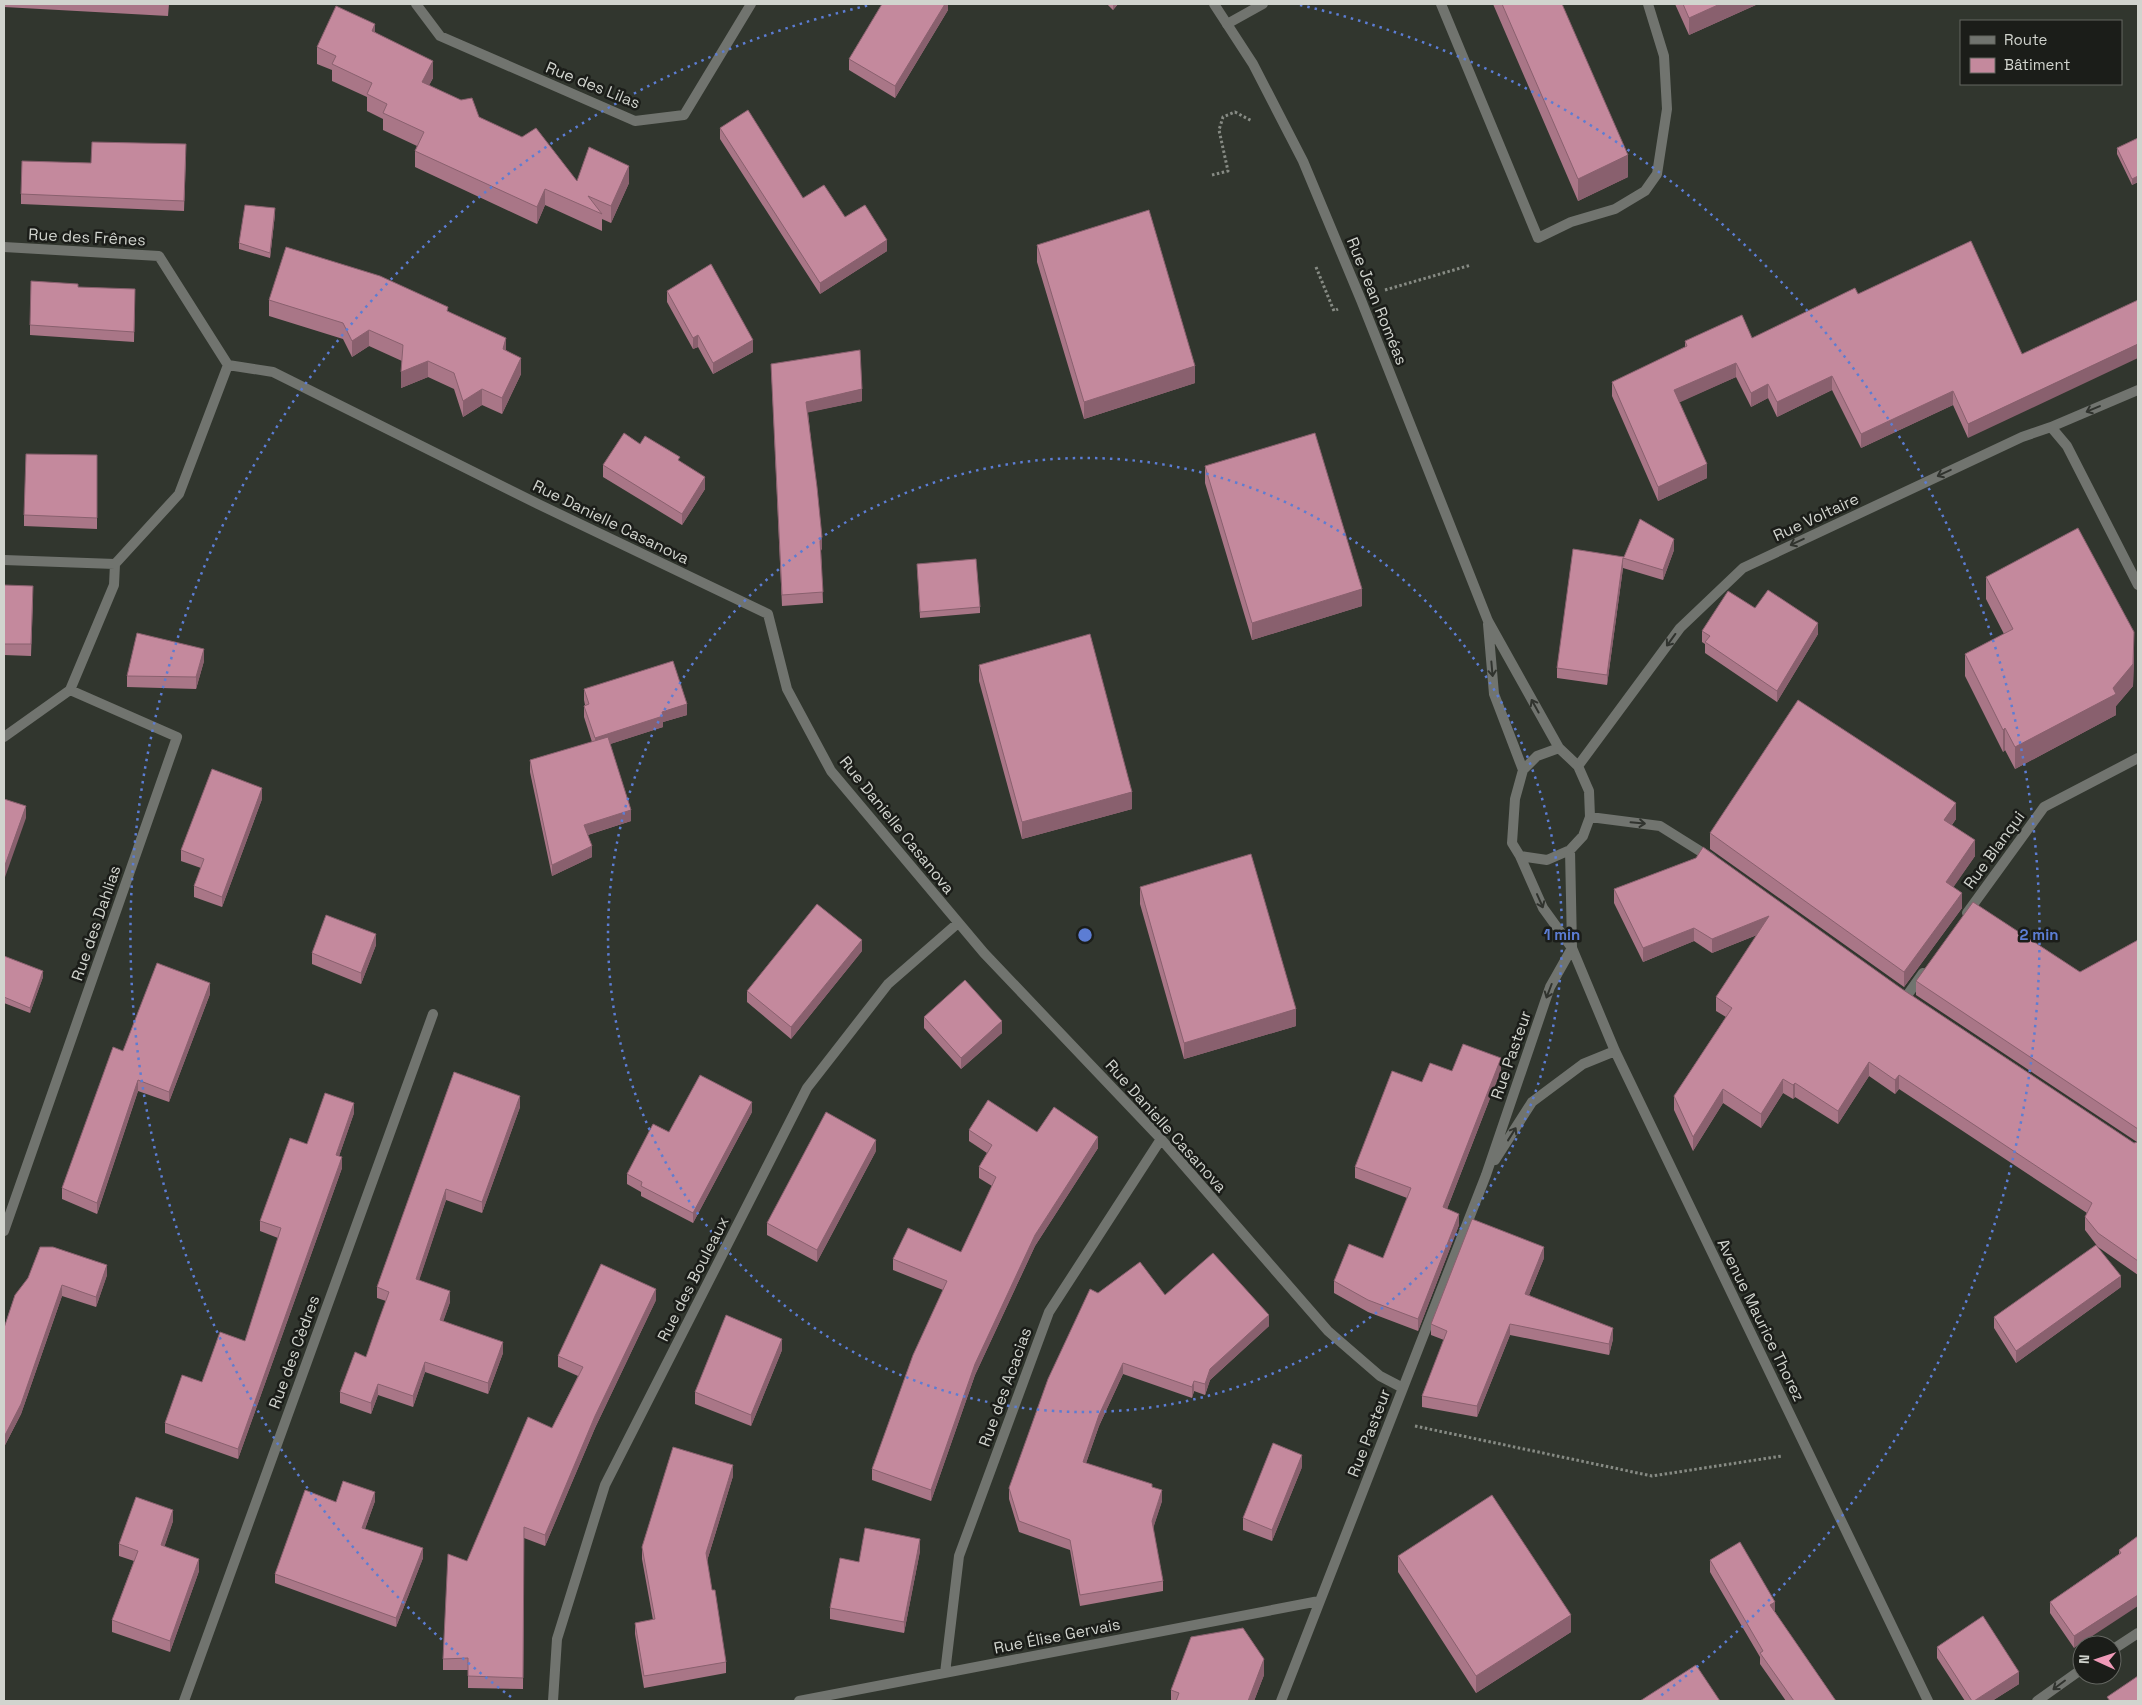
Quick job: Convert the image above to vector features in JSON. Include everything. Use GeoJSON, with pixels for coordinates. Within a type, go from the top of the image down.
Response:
{"type":"FeatureCollection","features":[{"type":"Feature","properties":{"kind":"street","name":"Rue des Lilas"},"geometry":{"type":"LineString","coordinates":[[416,4],[440,36],[635,121],[684,115],[751,4]]}},
{"type":"Feature","properties":{"kind":"street","name":"Rue Jean Roméas"},"geometry":{"type":"LineString","coordinates":[[1214,4],[1253,64],[1303,161],[1361,300],[1488,621],[1559,748]]}},
{"type":"Feature","properties":{"kind":"street"},"geometry":{"type":"LineString","coordinates":[[1228,24],[1263,4]]}},
{"type":"Feature","properties":{"kind":"street"},"geometry":{"type":"LineString","coordinates":[[1441,4],[1538,238],[1571,222],[1615,209],[1645,191],[1658,174],[1667,109],[1664,56],[1648,4]]}},
{"type":"Feature","properties":{"kind":"street","name":"Rue des Frênes"},"geometry":{"type":"LineString","coordinates":[[4,247],[159,256],[228,365]]}},
{"type":"Feature","properties":{"kind":"street"},"geometry":{"type":"LineString","coordinates":[[4,737],[70,690],[114,585],[115,564],[179,494],[228,365]]}},
{"type":"Feature","properties":{"kind":"street","name":"Rue Danielle Casanova"},"geometry":{"type":"LineString","coordinates":[[228,365],[273,372],[538,504],[768,614],[787,689],[831,771],[984,953],[1161,1139],[1328,1332],[1380,1376],[1403,1388]]}},
{"type":"Feature","properties":{"kind":"street","name":"Rue Voltaire"},"geometry":{"type":"LineString","coordinates":[[1578,766],[1680,628],[1743,568],[2022,437],[2051,427],[2138,390]]}},
{"type":"Feature","properties":{"kind":"street"},"geometry":{"type":"LineString","coordinates":[[2051,427],[2067,446],[2138,585]]}},
{"type":"Feature","properties":{"kind":"street"},"geometry":{"type":"LineString","coordinates":[[4,560],[115,564]]}},
{"type":"Feature","properties":{"kind":"street","name":"Rue Jean Roméas"},"geometry":{"type":"LineString","coordinates":[[1488,621],[1494,694],[1523,770]]}},
{"type":"Feature","properties":{"kind":"street","name":"Rue des Dahlias"},"geometry":{"type":"LineString","coordinates":[[4,1231],[177,737],[70,690]]}},
{"type":"Feature","properties":{"kind":"street"},"geometry":{"type":"LineString","coordinates":[[1559,748],[1578,766],[1589,791],[1590,817],[1583,836],[1570,850],[1547,860],[1520,856],[1512,844],[1515,799],[1523,770],[1537,756],[1559,748]]}},
{"type":"Feature","properties":{"kind":"street","name":"Rue Blanqui"},"geometry":{"type":"LineString","coordinates":[[1958,926],[2044,807],[2138,758]]}},
{"type":"Feature","properties":{"kind":"street"},"geometry":{"type":"LineString","coordinates":[[1590,817],[1660,826],[1716,862]]}},
{"type":"Feature","properties":{"kind":"street","name":"Avenue Maurice Thorez"},"geometry":{"type":"LineString","coordinates":[[1570,850],[1572,948]]}},
{"type":"Feature","properties":{"kind":"street","name":"Avenue Maurice Thorez"},"geometry":{"type":"LineString","coordinates":[[1520,856],[1543,908],[1572,948],[1615,1051],[1928,1701]]}},
{"type":"Feature","properties":{"kind":"street","name":"Rue des Bouleaux"},"geometry":{"type":"LineString","coordinates":[[553,1701],[557,1639],[605,1485],[807,1088],[888,984],[958,923]]}},
{"type":"Feature","properties":{"kind":"street","name":"Rue Pasteur"},"geometry":{"type":"LineString","coordinates":[[1281,1701],[1486,1175],[1550,986],[1572,948]]}},
{"type":"Feature","properties":{"kind":"street"},"geometry":{"type":"LineString","coordinates":[[1906,997],[1929,965]]}},
{"type":"Feature","properties":{"kind":"street","name":"Rue des Cèdres"},"geometry":{"type":"LineString","coordinates":[[184,1701],[433,1014]]}},
{"type":"Feature","properties":{"kind":"street","name":"Rue Pasteur"},"geometry":{"type":"LineString","coordinates":[[1486,1175],[1532,1102],[1583,1064],[1615,1051]]}},
{"type":"Feature","properties":{"kind":"street","name":"Rue des Acacias"},"geometry":{"type":"LineString","coordinates":[[945,1673],[960,1556],[1048,1312],[1161,1139]]}},
{"type":"Feature","properties":{"kind":"street","name":"Rue Élise Gervais"},"geometry":{"type":"LineString","coordinates":[[799,1701],[1319,1601]]}},
{"type":"Feature","properties":{"kind":"street"},"geometry":{"type":"LineString","coordinates":[[2122,1643],[2138,1633]]}},
{"type":"Feature","properties":{"kind":"street"},"geometry":{"type":"LineString","coordinates":[[2037,1701],[2072,1676]]}},
{"type":"Feature","properties":{"kind":"path"},"geometry":{"type":"LineString","coordinates":[[1390,1422],[1652,1476],[1808,1452]]}},
{"type":"Feature","properties":{"kind":"building"},"geometry":{"type":"Polygon","coordinates":[[[882,4],[945,4],[895,86],[849,59],[882,4]]]}},
{"type":"Feature","properties":{"kind":"building"},"geometry":{"type":"Polygon","coordinates":[[[1502,4],[1562,4],[1628,155],[1578,179],[1502,4]]]}},
{"type":"Feature","properties":{"kind":"building"},"geometry":{"type":"Polygon","coordinates":[[[1683,4],[1720,4],[1689,18],[1683,4]]]}},
{"type":"Feature","properties":{"kind":"building"},"geometry":{"type":"Polygon","coordinates":[[[336,6],[375,24],[372,31],[433,61],[422,82],[461,100],[472,98],[479,117],[522,137],[536,128],[577,181],[589,147],[629,166],[611,206],[588,196],[602,214],[545,189],[537,207],[415,151],[424,132],[383,113],[387,104],[367,94],[372,83],[332,64],[336,56],[317,47],[336,6]]]}},
{"type":"Feature","properties":{"kind":"building"},"geometry":{"type":"Polygon","coordinates":[[[748,110],[803,198],[824,185],[845,217],[865,205],[887,240],[820,283],[720,128],[748,110]]]}},
{"type":"Feature","properties":{"kind":"building"},"geometry":{"type":"Polygon","coordinates":[[[2138,138],[2138,176],[2132,179],[2117,148],[2138,138]]]}},
{"type":"Feature","properties":{"kind":"building"},"geometry":{"type":"Polygon","coordinates":[[[92,142],[186,144],[184,201],[21,194],[22,161],[91,163],[92,142]]]}},
{"type":"Feature","properties":{"kind":"building"},"geometry":{"type":"Polygon","coordinates":[[[245,205],[275,208],[270,253],[239,243],[245,205]]]}},
{"type":"Feature","properties":{"kind":"building"},"geometry":{"type":"Polygon","coordinates":[[[1149,210],[1195,366],[1084,402],[1037,245],[1149,210]]]}},
{"type":"Feature","properties":{"kind":"building"},"geometry":{"type":"Polygon","coordinates":[[[1971,241],[2022,354],[2138,300],[2138,344],[1968,424],[1953,391],[1861,434],[1832,376],[1777,402],[1768,384],[1751,393],[1736,363],[1674,390],[1707,464],[1658,487],[1612,382],[1687,346],[1685,341],[1742,315],[1752,338],[1855,288],[1858,294],[1971,241]]]}},
{"type":"Feature","properties":{"kind":"building"},"geometry":{"type":"Polygon","coordinates":[[[286,247],[380,276],[448,307],[447,311],[506,338],[503,349],[521,358],[502,398],[482,389],[463,401],[454,373],[428,361],[401,372],[403,345],[369,330],[352,341],[343,323],[269,300],[286,247]]]}},
{"type":"Feature","properties":{"kind":"building"},"geometry":{"type":"Polygon","coordinates":[[[711,264],[753,340],[713,363],[698,335],[693,338],[667,291],[711,264]]]}},
{"type":"Feature","properties":{"kind":"building"},"geometry":{"type":"Polygon","coordinates":[[[31,281],[78,284],[78,287],[135,289],[134,332],[30,325],[31,281]]]}},
{"type":"Feature","properties":{"kind":"building"},"geometry":{"type":"Polygon","coordinates":[[[860,350],[862,389],[806,402],[822,537],[820,541],[823,592],[782,595],[771,364],[860,350]]]}},
{"type":"Feature","properties":{"kind":"building"},"geometry":{"type":"Polygon","coordinates":[[[624,433],[640,444],[645,436],[680,457],[678,460],[705,477],[682,514],[603,465],[624,433]]]}},
{"type":"Feature","properties":{"kind":"building"},"geometry":{"type":"Polygon","coordinates":[[[1315,433],[1362,589],[1252,623],[1205,466],[1315,433]]]}},
{"type":"Feature","properties":{"kind":"building"},"geometry":{"type":"Polygon","coordinates":[[[26,454],[97,455],[97,518],[24,515],[26,454]]]}},
{"type":"Feature","properties":{"kind":"building"},"geometry":{"type":"Polygon","coordinates":[[[1640,519],[1674,539],[1663,570],[1623,558],[1607,675],[1557,668],[1573,549],[1624,557],[1640,519]]]}},
{"type":"Feature","properties":{"kind":"building"},"geometry":{"type":"Polygon","coordinates":[[[2078,528],[2134,632],[2133,664],[2113,688],[2116,694],[2015,747],[2005,728],[2003,730],[1965,654],[2013,629],[1986,577],[2078,528]]]}},
{"type":"Feature","properties":{"kind":"building"},"geometry":{"type":"Polygon","coordinates":[[[976,559],[980,607],[920,612],[917,564],[976,559]]]}},
{"type":"Feature","properties":{"kind":"building"},"geometry":{"type":"Polygon","coordinates":[[[4,585],[33,586],[31,644],[4,644],[4,585]]]}},
{"type":"Feature","properties":{"kind":"building"},"geometry":{"type":"Polygon","coordinates":[[[1768,590],[1818,623],[1777,691],[1705,642],[1710,636],[1702,631],[1728,591],[1755,608],[1768,590]]]}},
{"type":"Feature","properties":{"kind":"building"},"geometry":{"type":"Polygon","coordinates":[[[137,633],[204,649],[196,677],[127,676],[137,633]]]}},
{"type":"Feature","properties":{"kind":"building"},"geometry":{"type":"Polygon","coordinates":[[[1090,634],[1132,792],[1022,822],[979,665],[1090,634]]]}},
{"type":"Feature","properties":{"kind":"building"},"geometry":{"type":"Polygon","coordinates":[[[673,661],[687,704],[662,712],[663,716],[595,738],[584,706],[589,704],[584,689],[673,661]]]}},
{"type":"Feature","properties":{"kind":"building"},"geometry":{"type":"Polygon","coordinates":[[[1798,700],[1956,803],[1944,820],[1975,840],[1946,882],[1962,893],[1904,972],[1710,833],[1798,700]]]}},
{"type":"Feature","properties":{"kind":"building"},"geometry":{"type":"Polygon","coordinates":[[[608,737],[631,810],[584,825],[592,846],[552,865],[530,760],[608,737]]]}},
{"type":"Feature","properties":{"kind":"building"},"geometry":{"type":"Polygon","coordinates":[[[212,769],[262,788],[222,897],[194,886],[204,859],[181,850],[212,769]]]}},
{"type":"Feature","properties":{"kind":"building"},"geometry":{"type":"Polygon","coordinates":[[[4,799],[26,806],[4,868],[4,799]]]}},
{"type":"Feature","properties":{"kind":"building"},"geometry":{"type":"Polygon","coordinates":[[[1703,847],[1902,989],[2134,1143],[2138,1142],[2138,1261],[2098,1233],[2085,1217],[2092,1203],[1899,1075],[1895,1080],[1869,1062],[1838,1111],[1795,1083],[1793,1085],[1783,1079],[1761,1114],[1723,1089],[1693,1137],[1674,1096],[1732,1008],[1716,997],[1769,916],[1712,939],[1694,928],[1643,948],[1614,889],[1696,858],[1703,847]]]}},
{"type":"Feature","properties":{"kind":"building"},"geometry":{"type":"Polygon","coordinates":[[[1251,854],[1296,1009],[1184,1043],[1140,887],[1251,854]]]}},
{"type":"Feature","properties":{"kind":"building"},"geometry":{"type":"Polygon","coordinates":[[[1973,902],[2080,972],[2138,940],[2138,1129],[1916,981],[1973,902]]]}},
{"type":"Feature","properties":{"kind":"building"},"geometry":{"type":"Polygon","coordinates":[[[817,904],[862,940],[791,1027],[747,991],[817,904]]]}},
{"type":"Feature","properties":{"kind":"building"},"geometry":{"type":"Polygon","coordinates":[[[326,915],[376,934],[361,973],[312,953],[326,915]]]}},
{"type":"Feature","properties":{"kind":"building"},"geometry":{"type":"Polygon","coordinates":[[[4,956],[43,971],[30,1008],[4,997],[4,956]]]}},
{"type":"Feature","properties":{"kind":"building"},"geometry":{"type":"Polygon","coordinates":[[[157,963],[210,983],[169,1092],[138,1080],[97,1203],[62,1188],[113,1047],[123,1051],[157,963]]]}},
{"type":"Feature","properties":{"kind":"building"},"geometry":{"type":"Polygon","coordinates":[[[965,980],[1002,1021],[961,1058],[924,1017],[965,980]]]}},
{"type":"Feature","properties":{"kind":"building"},"geometry":{"type":"Polygon","coordinates":[[[1463,1044],[1501,1058],[1443,1207],[1459,1214],[1418,1319],[1368,1300],[1334,1281],[1349,1244],[1383,1258],[1411,1188],[1355,1167],[1392,1071],[1422,1082],[1430,1063],[1452,1071],[1463,1044]]]}},
{"type":"Feature","properties":{"kind":"building"},"geometry":{"type":"Polygon","coordinates":[[[454,1072],[520,1096],[482,1202],[446,1189],[416,1279],[450,1291],[440,1320],[503,1342],[488,1383],[425,1362],[413,1396],[378,1384],[371,1403],[340,1392],[355,1352],[366,1357],[389,1292],[377,1287],[454,1072]]]}},
{"type":"Feature","properties":{"kind":"building"},"geometry":{"type":"Polygon","coordinates":[[[700,1075],[752,1102],[693,1213],[641,1186],[642,1182],[627,1174],[653,1124],[669,1132],[700,1075]]]}},
{"type":"Feature","properties":{"kind":"building"},"geometry":{"type":"Polygon","coordinates":[[[325,1093],[354,1103],[336,1155],[342,1157],[238,1449],[165,1423],[182,1375],[202,1382],[220,1332],[245,1341],[281,1228],[260,1221],[290,1138],[307,1144],[325,1093]]]}},
{"type":"Feature","properties":{"kind":"building"},"geometry":{"type":"Polygon","coordinates":[[[988,1100],[1037,1132],[1054,1107],[1098,1137],[1035,1235],[975,1364],[931,1490],[872,1469],[913,1355],[947,1281],[893,1259],[908,1228],[961,1252],[996,1177],[979,1167],[992,1145],[969,1130],[988,1100]]]}},
{"type":"Feature","properties":{"kind":"building"},"geometry":{"type":"Polygon","coordinates":[[[826,1112],[876,1140],[817,1250],[767,1223],[826,1112]]]}},
{"type":"Feature","properties":{"kind":"building"},"geometry":{"type":"Polygon","coordinates":[[[1472,1219],[1544,1247],[1525,1294],[1613,1328],[1609,1344],[1510,1324],[1477,1406],[1422,1396],[1447,1331],[1431,1324],[1472,1219]]]}},
{"type":"Feature","properties":{"kind":"building"},"geometry":{"type":"Polygon","coordinates":[[[2096,1245],[2121,1276],[2016,1351],[1994,1317],[2096,1245]]]}},
{"type":"Feature","properties":{"kind":"building"},"geometry":{"type":"Polygon","coordinates":[[[40,1247],[53,1247],[107,1265],[96,1297],[62,1285],[21,1404],[4,1437],[4,1328],[15,1295],[28,1278],[40,1247]]]}},
{"type":"Feature","properties":{"kind":"building"},"geometry":{"type":"Polygon","coordinates":[[[1213,1253],[1269,1315],[1210,1369],[1205,1384],[1194,1381],[1192,1387],[1123,1363],[1099,1415],[1083,1462],[1152,1484],[1152,1487],[1162,1490],[1152,1521],[1163,1581],[1080,1595],[1070,1540],[1019,1521],[1009,1488],[1048,1379],[1090,1289],[1098,1293],[1140,1262],[1165,1295],[1213,1253]]]}},
{"type":"Feature","properties":{"kind":"building"},"geometry":{"type":"Polygon","coordinates":[[[601,1264],[656,1289],[595,1416],[545,1535],[524,1527],[523,1678],[468,1676],[468,1658],[443,1659],[448,1554],[467,1561],[528,1417],[552,1428],[583,1367],[558,1356],[601,1264]]]}},
{"type":"Feature","properties":{"kind":"building"},"geometry":{"type":"Polygon","coordinates":[[[726,1315],[782,1339],[751,1415],[695,1392],[726,1315]]]}},
{"type":"Feature","properties":{"kind":"building"},"geometry":{"type":"Polygon","coordinates":[[[1273,1443],[1302,1455],[1272,1530],[1243,1518],[1273,1443]]]}},
{"type":"Feature","properties":{"kind":"building"},"geometry":{"type":"Polygon","coordinates":[[[673,1447],[733,1465],[706,1553],[712,1590],[715,1590],[726,1662],[644,1676],[635,1623],[655,1619],[642,1547],[673,1447]]]}},
{"type":"Feature","properties":{"kind":"building"},"geometry":{"type":"Polygon","coordinates":[[[343,1481],[375,1492],[362,1528],[423,1548],[396,1618],[275,1574],[305,1490],[336,1502],[343,1481]]]}},
{"type":"Feature","properties":{"kind":"building"},"geometry":{"type":"Polygon","coordinates":[[[1492,1495],[1571,1615],[1476,1676],[1398,1556],[1492,1495]]]}},
{"type":"Feature","properties":{"kind":"building"},"geometry":{"type":"Polygon","coordinates":[[[136,1497],[173,1510],[161,1545],[199,1559],[170,1641],[112,1620],[138,1551],[119,1544],[136,1497]]]}},
{"type":"Feature","properties":{"kind":"building"},"geometry":{"type":"Polygon","coordinates":[[[865,1528],[920,1539],[904,1622],[830,1608],[840,1558],[859,1562],[865,1528]]]}},
{"type":"Feature","properties":{"kind":"building"},"geometry":{"type":"Polygon","coordinates":[[[2138,1536],[2138,1595],[2073,1635],[2050,1602],[2121,1553],[2119,1550],[2138,1536]]]}},
{"type":"Feature","properties":{"kind":"building"},"geometry":{"type":"Polygon","coordinates":[[[1740,1542],[1775,1602],[1770,1605],[1836,1701],[1794,1701],[1760,1653],[1763,1651],[1710,1560],[1740,1542]]]}},
{"type":"Feature","properties":{"kind":"building"},"geometry":{"type":"Polygon","coordinates":[[[1983,1616],[2019,1672],[1972,1701],[1937,1647],[1983,1616]]]}},
{"type":"Feature","properties":{"kind":"building"},"geometry":{"type":"Polygon","coordinates":[[[1243,1628],[1264,1659],[1248,1701],[1176,1701],[1179,1693],[1171,1690],[1191,1637],[1243,1628]]]}},
{"type":"Feature","properties":{"kind":"building"},"geometry":{"type":"Polygon","coordinates":[[[1696,1665],[1720,1701],[1640,1701],[1696,1665]]]}},
{"type":"Feature","properties":{"kind":"building"},"geometry":{"type":"Polygon","coordinates":[[[2138,1676],[2138,1701],[2110,1701],[2107,1697],[2138,1676]]]}}]}
